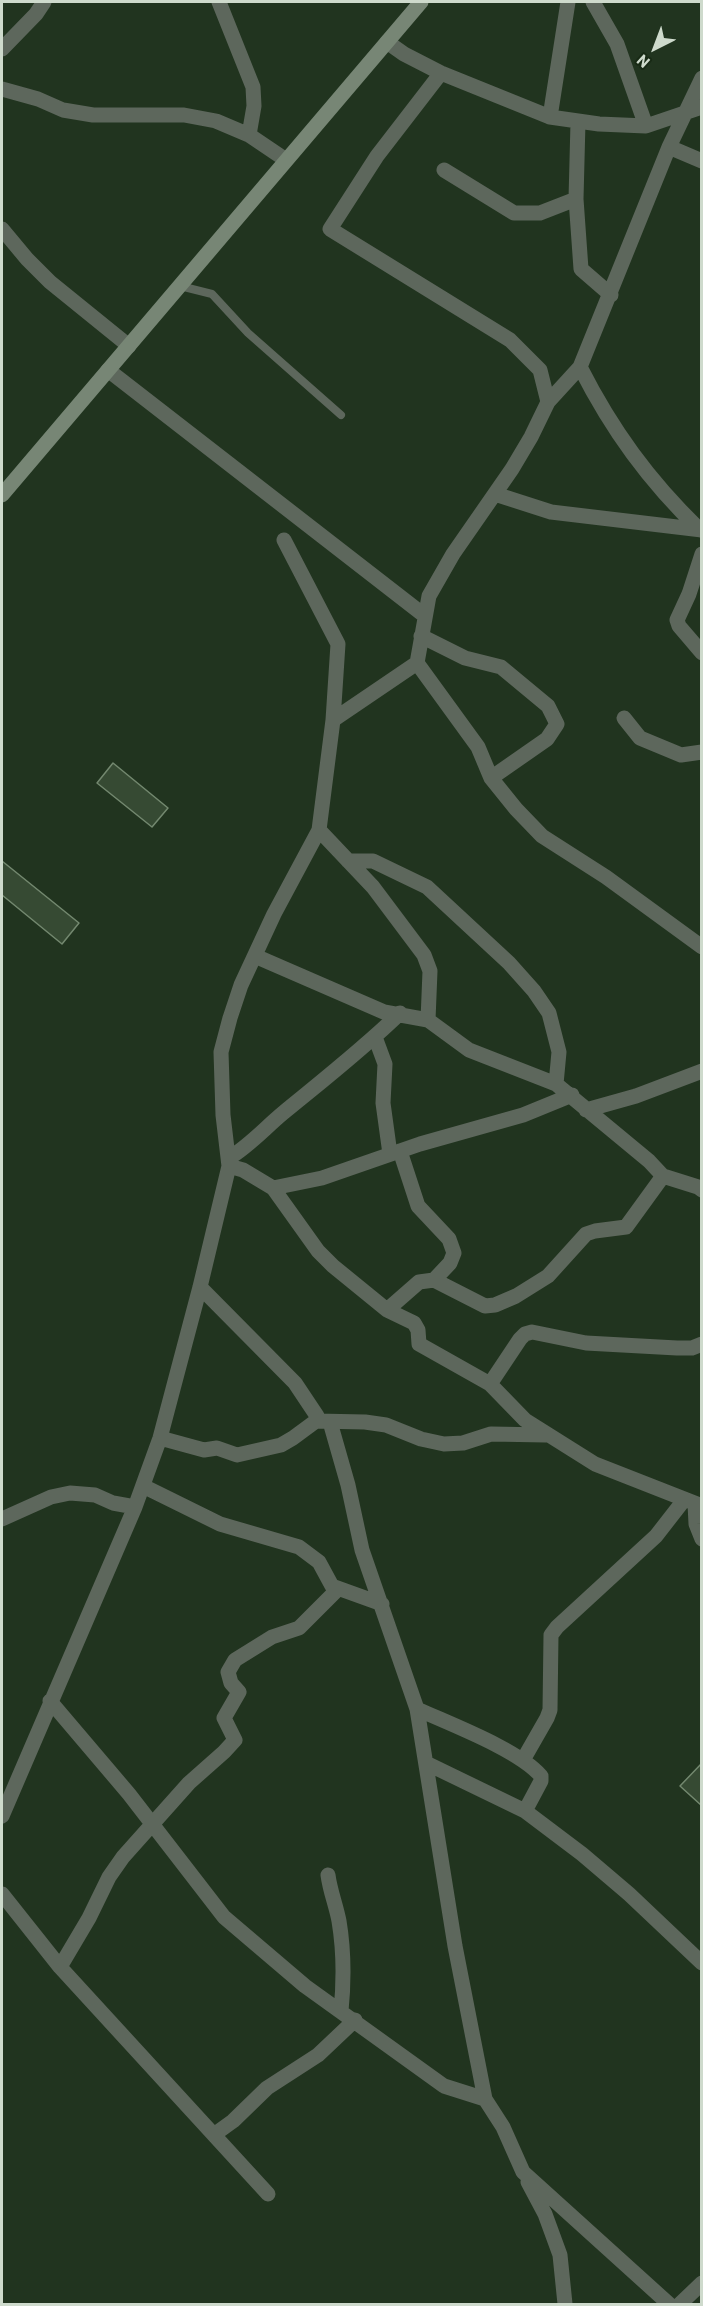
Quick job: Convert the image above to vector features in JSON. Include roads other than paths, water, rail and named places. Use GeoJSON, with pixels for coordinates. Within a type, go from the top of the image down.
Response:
{"type":"FeatureCollection","features":[{"type":"Feature","properties":{"kind":"street"},"geometry":{"type":"LineString","coordinates":[[2,49],[36,14],[44,2]]}},
{"type":"Feature","properties":{"kind":"street"},"geometry":{"type":"LineString","coordinates":[[219,2],[253,87],[254,106],[249,135]]}},
{"type":"Feature","properties":{"kind":"street"},"geometry":{"type":"LineString","coordinates":[[4,490],[421,2]]}},
{"type":"Feature","properties":{"kind":"street"},"geometry":{"type":"LineString","coordinates":[[550,117],[568,2]]}},
{"type":"Feature","properties":{"kind":"street"},"geometry":{"type":"LineString","coordinates":[[594,2],[617,44],[646,126]]}},
{"type":"Feature","properties":{"kind":"street"},"geometry":{"type":"LineString","coordinates":[[387,42],[441,74],[550,117],[578,122],[646,126],[702,107]]}},
{"type":"Feature","properties":{"kind":"street"},"geometry":{"type":"LineString","coordinates":[[441,74],[377,156],[330,229],[510,340],[540,370],[548,402]]}},
{"type":"Feature","properties":{"kind":"street"},"geometry":{"type":"LineString","coordinates":[[702,78],[669,147],[580,367],[548,402],[531,437],[453,554],[429,596],[417,663],[478,747],[491,778],[516,809],[543,836],[606,877],[702,948]]}},
{"type":"Feature","properties":{"kind":"street"},"geometry":{"type":"LineString","coordinates":[[2,89],[38,99],[63,110],[93,115],[184,115],[216,121],[249,135],[286,160]]}},
{"type":"Feature","properties":{"kind":"street"},"geometry":{"type":"LineString","coordinates":[[578,122],[576,199],[581,268],[611,295]]}},
{"type":"Feature","properties":{"kind":"street"},"geometry":{"type":"LineString","coordinates":[[669,147],[702,161]]}},
{"type":"Feature","properties":{"kind":"street"},"geometry":{"type":"LineString","coordinates":[[444,170],[514,213],[540,213],[576,199]]}},
{"type":"Feature","properties":{"kind":"street"},"geometry":{"type":"LineString","coordinates":[[2,229],[50,282],[129,346]]}},
{"type":"Feature","properties":{"kind":"street"},"geometry":{"type":"LineString","coordinates":[[580,367],[602,411],[633,454],[661,490],[701,530]]}},
{"type":"Feature","properties":{"kind":"street"},"geometry":{"type":"LineString","coordinates":[[108,370],[425,616]]}},
{"type":"Feature","properties":{"kind":"street"},"geometry":{"type":"LineString","coordinates":[[495,494],[551,512],[701,530]]}},
{"type":"Feature","properties":{"kind":"street"},"geometry":{"type":"LineString","coordinates":[[2,1816],[135,1508],[160,1438],[200,1287],[229,1162],[223,1115],[221,1052],[230,1018],[255,956],[274,914],[319,830],[333,720],[338,644],[284,540]]}},
{"type":"Feature","properties":{"kind":"street"},"geometry":{"type":"LineString","coordinates":[[702,554],[689,594],[677,620],[679,626],[702,652]]}},
{"type":"Feature","properties":{"kind":"street"},"geometry":{"type":"LineString","coordinates":[[421,636],[465,658],[501,668],[548,706],[557,724],[547,739],[491,778]]}},
{"type":"Feature","properties":{"kind":"street"},"geometry":{"type":"LineString","coordinates":[[333,720],[417,663]]}},
{"type":"Feature","properties":{"kind":"street"},"geometry":{"type":"LineString","coordinates":[[624,718],[640,738],[665,750],[681,754],[702,752]]}},
{"type":"Feature","properties":{"kind":"street"},"geometry":{"type":"LineString","coordinates":[[319,830],[373,887],[424,955],[430,971],[428,1020]]}},
{"type":"Feature","properties":{"kind":"street"},"geometry":{"type":"LineString","coordinates":[[348,861],[373,861],[427,887],[509,963],[534,991],[549,1013],[559,1052],[556,1083]]}},
{"type":"Feature","properties":{"kind":"street"},"geometry":{"type":"LineString","coordinates":[[255,956],[384,1012],[400,1013],[428,1020],[469,1050],[556,1083],[649,1161],[663,1176],[698,1186],[702,1190]]}},
{"type":"Feature","properties":{"kind":"street"},"geometry":{"type":"LineString","coordinates":[[229,1162],[258,1134],[375,1037],[400,1013]]}},
{"type":"Feature","properties":{"kind":"street"},"geometry":{"type":"LineString","coordinates":[[375,1037],[385,1064],[383,1103],[395,1153],[418,1206],[444,1233],[454,1253],[450,1263],[435,1280]]}},
{"type":"Feature","properties":{"kind":"street"},"geometry":{"type":"LineString","coordinates":[[586,1110],[636,1096],[702,1071]]}},
{"type":"Feature","properties":{"kind":"street"},"geometry":{"type":"LineString","coordinates":[[273,1188],[315,1180],[523,1114],[572,1095]]}},
{"type":"Feature","properties":{"kind":"street"},"geometry":{"type":"LineString","coordinates":[[229,1162],[273,1188],[318,1251],[362,1292],[387,1310],[414,1323],[418,1330],[419,1344],[490,1384],[525,1420],[595,1464],[694,1503]]}},
{"type":"Feature","properties":{"kind":"street"},"geometry":{"type":"LineString","coordinates":[[387,1310],[419,1282],[435,1280],[485,1306],[507,1300],[548,1276],[586,1234],[626,1227],[663,1176]]}},
{"type":"Feature","properties":{"kind":"street"},"geometry":{"type":"LineString","coordinates":[[200,1287],[295,1383],[323,1422],[348,1485],[362,1550],[417,1709],[428,1764],[455,1946],[485,2100],[503,2127],[523,2172],[546,2214],[560,2255],[565,2304]]}},
{"type":"Feature","properties":{"kind":"street"},"geometry":{"type":"LineString","coordinates":[[490,1384],[520,1340],[525,1334],[532,1332],[586,1343],[677,1348],[692,1348],[702,1344]]}},
{"type":"Feature","properties":{"kind":"street"},"geometry":{"type":"LineString","coordinates":[[160,1438],[188,1447],[217,1448],[237,1455],[281,1445],[323,1422],[365,1422],[386,1425],[421,1439],[444,1444],[463,1443],[491,1434],[552,1435]]}},
{"type":"Feature","properties":{"kind":"street"},"geometry":{"type":"LineString","coordinates":[[143,1486],[220,1524],[299,1547],[319,1562],[332,1586],[382,1604]]}},
{"type":"Feature","properties":{"kind":"street"},"geometry":{"type":"LineString","coordinates":[[2,1519],[51,1497],[70,1493],[95,1495],[112,1503],[135,1508]]}},
{"type":"Feature","properties":{"kind":"street"},"geometry":{"type":"LineString","coordinates":[[694,1503],[696,1524],[702,1539]]}},
{"type":"Feature","properties":{"kind":"street"},"geometry":{"type":"LineString","coordinates":[[523,1761],[548,1718],[550,1710],[551,1635],[557,1627],[694,1503]]}},
{"type":"Feature","properties":{"kind":"street"},"geometry":{"type":"LineString","coordinates":[[60,1967],[89,1918],[109,1876],[152,1823],[189,1783],[235,1740],[224,1718],[239,1692],[231,1683],[228,1672],[235,1660],[272,1637],[299,1628],[338,1589]]}},
{"type":"Feature","properties":{"kind":"street"},"geometry":{"type":"LineString","coordinates":[[50,1701],[123,1786],[224,1917],[289,1973],[444,2085],[485,2100]]}},
{"type":"Feature","properties":{"kind":"street"},"geometry":{"type":"LineString","coordinates":[[417,1709],[523,1761],[541,1776],[541,1781],[525,1811]]}},
{"type":"Feature","properties":{"kind":"street"},"geometry":{"type":"LineString","coordinates":[[428,1764],[525,1811],[582,1854],[629,1894],[702,1964]]}},
{"type":"Feature","properties":{"kind":"street"},"geometry":{"type":"LineString","coordinates":[[328,1875],[338,1919],[343,1959],[341,2011]]}},
{"type":"Feature","properties":{"kind":"street"},"geometry":{"type":"LineString","coordinates":[[2,1894],[60,1967],[268,2194]]}},
{"type":"Feature","properties":{"kind":"street"},"geometry":{"type":"LineString","coordinates":[[215,2134],[233,2121],[267,2088],[318,2055],[355,2020]]}},
{"type":"Feature","properties":{"kind":"street"},"geometry":{"type":"LineString","coordinates":[[523,2172],[669,2304]]}},
{"type":"Feature","properties":{"kind":"street"},"geometry":{"type":"LineString","coordinates":[[680,2304],[702,2283]]}},
{"type":"Feature","properties":{"kind":"lane"},"geometry":{"type":"LineString","coordinates":[[180,286],[212,294],[248,333],[341,415]]}}]}
